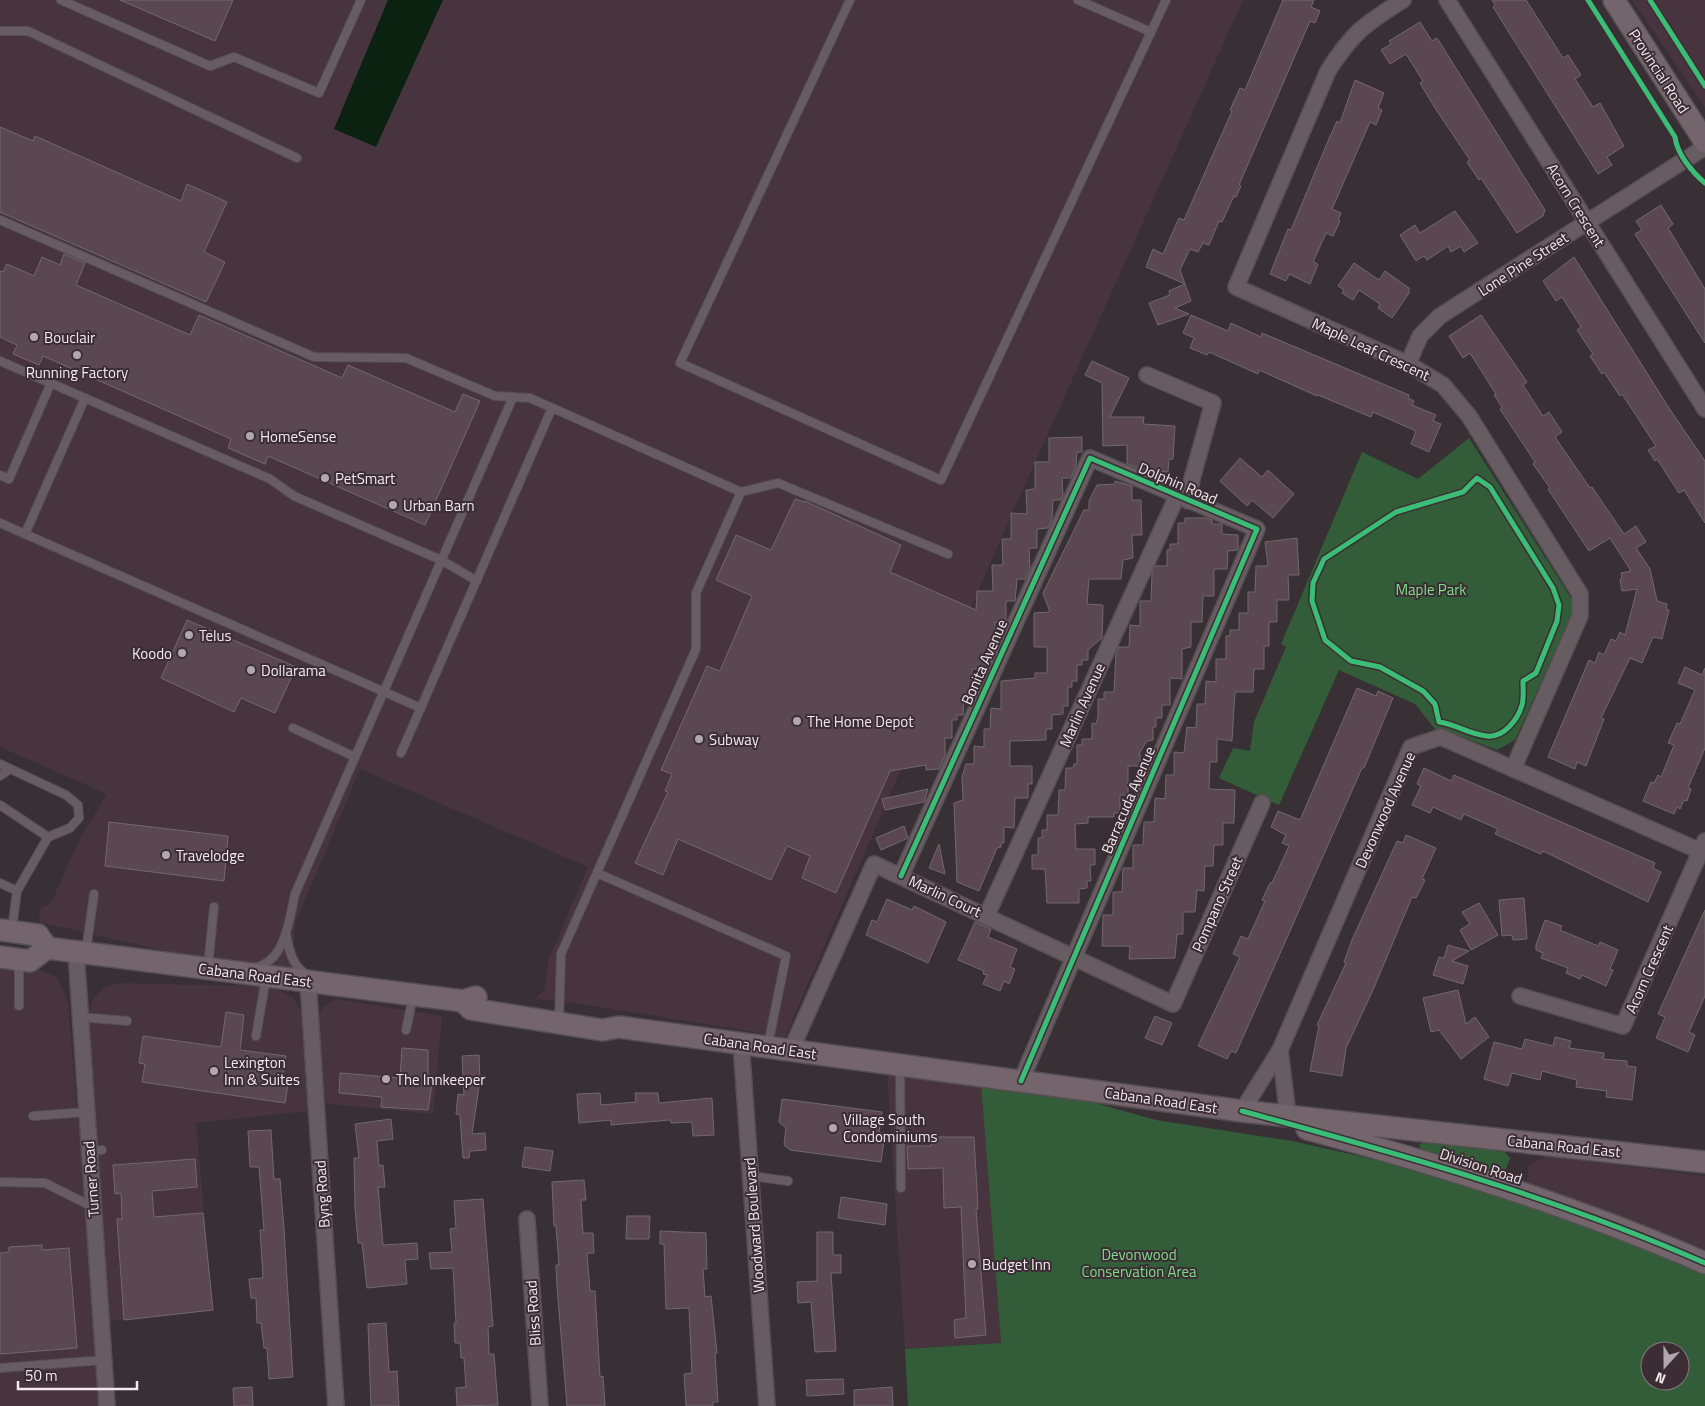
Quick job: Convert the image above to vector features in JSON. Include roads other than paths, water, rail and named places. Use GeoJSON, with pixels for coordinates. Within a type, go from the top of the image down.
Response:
{"type":"FeatureCollection","features":[{"type":"Feature","properties":{"kind":"main road","name":"Provincial Road"},"geometry":{"type":"LineString","coordinates":[[1614,0],[1705,142]]}},
{"type":"Feature","properties":{"kind":"main road","name":"Cabana Road East"},"geometry":{"type":"LineString","coordinates":[[6,930],[38,936],[47,948],[463,1001],[473,997],[559,1016],[603,1016],[619,1027],[1242,1111],[1705,1162]]}},
{"type":"Feature","properties":{"kind":"main road"},"geometry":{"type":"LineString","coordinates":[[9,959],[30,961],[47,948]]}},
{"type":"Feature","properties":{"kind":"main road","name":"Division Road"},"geometry":{"type":"LineString","coordinates":[[1242,1111],[1412,1157],[1510,1188],[1705,1263]]}},
{"type":"Feature","properties":{"kind":"street","name":"Maple Leaf Crescent"},"geometry":{"type":"LineString","coordinates":[[1403,0],[1365,24],[1344,45],[1328,71],[1236,287],[1408,364],[1443,385],[1469,416],[1580,594],[1580,616],[1513,769]]}},
{"type":"Feature","properties":{"kind":"street","name":"Acorn Crescent"},"geometry":{"type":"LineString","coordinates":[[1447,0],[1705,409]]}},
{"type":"Feature","properties":{"kind":"street","name":"Lone Pine Street"},"geometry":{"type":"LineString","coordinates":[[1408,364],[1420,336],[1440,316],[1705,147]]}},
{"type":"Feature","properties":{"kind":"street","name":"Marlin Avenue"},"geometry":{"type":"LineString","coordinates":[[987,915],[1192,479],[1213,404],[1147,375]]}},
{"type":"Feature","properties":{"kind":"street","name":"Dolphin Road"},"geometry":{"type":"LineString","coordinates":[[1090,458],[1257,529]]}},
{"type":"Feature","properties":{"kind":"street","name":"Bonita Avenue"},"geometry":{"type":"LineString","coordinates":[[902,876],[1090,458]]}},
{"type":"Feature","properties":{"kind":"street","name":"Barracuda Avenue"},"geometry":{"type":"LineString","coordinates":[[1021,1081],[1257,529]]}},
{"type":"Feature","properties":{"kind":"street","name":"Devonwood Avenue"},"geometry":{"type":"LineString","coordinates":[[1242,1111],[1280,1050],[1411,747],[1441,737],[1513,769],[1703,846]]}},
{"type":"Feature","properties":{"kind":"street","name":"Pompano Street"},"geometry":{"type":"LineString","coordinates":[[1172,1004],[1262,803]]}},
{"type":"Feature","properties":{"kind":"street","name":"Acorn Crescent"},"geometry":{"type":"LineString","coordinates":[[1520,996],[1623,1026],[1703,846]]}},
{"type":"Feature","properties":{"kind":"street","name":"Marlin Court"},"geometry":{"type":"LineString","coordinates":[[790,1050],[874,864],[987,915],[1172,1004]]}},
{"type":"Feature","properties":{"kind":"street","name":"Turner Road"},"geometry":{"type":"LineString","coordinates":[[81,952],[80,1016],[87,1112],[96,1150],[93,1207],[107,1406]]}},
{"type":"Feature","properties":{"kind":"street","name":"Byng Road"},"geometry":{"type":"LineString","coordinates":[[314,982],[336,1406]]}},
{"type":"Feature","properties":{"kind":"street","name":"Woodward Boulevard"},"geometry":{"type":"LineString","coordinates":[[741,1043],[767,1406]]}},
{"type":"Feature","properties":{"kind":"street"},"geometry":{"type":"LineString","coordinates":[[1280,1050],[1288,1116]]}},
{"type":"Feature","properties":{"kind":"street","name":"Bliss Road"},"geometry":{"type":"LineString","coordinates":[[527,1219],[540,1406]]}},
{"type":"Feature","properties":{"kind":"lane"},"geometry":{"type":"LineString","coordinates":[[61,0],[210,66],[234,57],[319,93],[361,0]]}},
{"type":"Feature","properties":{"kind":"lane"},"geometry":{"type":"LineString","coordinates":[[850,0],[680,363],[941,480],[1166,0]]}},
{"type":"Feature","properties":{"kind":"lane"},"geometry":{"type":"LineString","coordinates":[[1078,0],[1151,32]]}},
{"type":"Feature","properties":{"kind":"lane"},"geometry":{"type":"LineString","coordinates":[[0,31],[28,31],[297,158]]}},
{"type":"Feature","properties":{"kind":"lane"},"geometry":{"type":"LineString","coordinates":[[0,220],[314,357],[406,358],[495,396],[530,398],[741,492],[778,483],[948,554]]}},
{"type":"Feature","properties":{"kind":"lane"},"geometry":{"type":"LineString","coordinates":[[0,361],[270,479],[294,496],[441,560],[477,581]]}},
{"type":"Feature","properties":{"kind":"lane"},"geometry":{"type":"LineString","coordinates":[[0,475],[9,479],[52,384]]}},
{"type":"Feature","properties":{"kind":"lane"},"geometry":{"type":"LineString","coordinates":[[238,972],[262,967],[277,952],[286,934],[294,894],[513,397]]}},
{"type":"Feature","properties":{"kind":"lane"},"geometry":{"type":"LineString","coordinates":[[25,534],[85,398]]}},
{"type":"Feature","properties":{"kind":"lane"},"geometry":{"type":"LineString","coordinates":[[401,753],[552,408]]}},
{"type":"Feature","properties":{"kind":"lane"},"geometry":{"type":"LineString","coordinates":[[559,1016],[561,954],[696,649],[696,593],[741,492]]}},
{"type":"Feature","properties":{"kind":"lane"},"geometry":{"type":"LineString","coordinates":[[0,523],[421,708]]}},
{"type":"Feature","properties":{"kind":"lane"},"geometry":{"type":"LineString","coordinates":[[292,728],[355,757]]}},
{"type":"Feature","properties":{"kind":"lane"},"geometry":{"type":"LineString","coordinates":[[0,764],[66,795],[78,804],[79,818],[70,828],[48,837],[16,891],[6,930]]}},
{"type":"Feature","properties":{"kind":"lane"},"geometry":{"type":"LineString","coordinates":[[0,776],[10,769]]}},
{"type":"Feature","properties":{"kind":"lane"},"geometry":{"type":"LineString","coordinates":[[0,805],[48,837]]}},
{"type":"Feature","properties":{"kind":"lane"},"geometry":{"type":"LineString","coordinates":[[596,873],[786,956],[768,1047]]}},
{"type":"Feature","properties":{"kind":"lane"},"geometry":{"type":"LineString","coordinates":[[0,883],[16,891]]}},
{"type":"Feature","properties":{"kind":"lane"},"geometry":{"type":"LineString","coordinates":[[81,952],[94,894]]}},
{"type":"Feature","properties":{"kind":"lane"},"geometry":{"type":"LineString","coordinates":[[208,969],[214,907]]}},
{"type":"Feature","properties":{"kind":"lane"},"geometry":{"type":"LineString","coordinates":[[286,934],[289,950],[298,969],[314,982]]}},
{"type":"Feature","properties":{"kind":"lane"},"geometry":{"type":"LineString","coordinates":[[9,959],[19,1006]]}},
{"type":"Feature","properties":{"kind":"lane"},"geometry":{"type":"LineString","coordinates":[[256,1036],[266,976]]}},
{"type":"Feature","properties":{"kind":"lane"},"geometry":{"type":"LineString","coordinates":[[406,1030],[413,995]]}},
{"type":"Feature","properties":{"kind":"lane"},"geometry":{"type":"LineString","coordinates":[[80,1016],[127,1021]]}},
{"type":"Feature","properties":{"kind":"lane"},"geometry":{"type":"LineString","coordinates":[[900,1065],[901,1188]]}},
{"type":"Feature","properties":{"kind":"lane"},"geometry":{"type":"LineString","coordinates":[[33,1116],[87,1112]]}},
{"type":"Feature","properties":{"kind":"lane"},"geometry":{"type":"LineString","coordinates":[[751,1176],[788,1182]]}},
{"type":"Feature","properties":{"kind":"lane"},"geometry":{"type":"LineString","coordinates":[[0,1182],[45,1183],[93,1207]]}},
{"type":"Feature","properties":{"kind":"lane"},"geometry":{"type":"LineString","coordinates":[[0,1368],[104,1360]]}},
{"type":"Feature","properties":{"kind":"place","name":"Bouclair"},"geometry":{"type":"Point","coordinates":[34,337]}},
{"type":"Feature","properties":{"kind":"place","name":"Running Factory"},"geometry":{"type":"Point","coordinates":[77,355]}},
{"type":"Feature","properties":{"kind":"place","name":"HomeSense"},"geometry":{"type":"Point","coordinates":[250,436]}},
{"type":"Feature","properties":{"kind":"place","name":"PetSmart"},"geometry":{"type":"Point","coordinates":[325,478]}},
{"type":"Feature","properties":{"kind":"place","name":"Urban Barn"},"geometry":{"type":"Point","coordinates":[393,505]}},
{"type":"Feature","properties":{"kind":"place","name":"Telus"},"geometry":{"type":"Point","coordinates":[189,635]}},
{"type":"Feature","properties":{"kind":"place","name":"Koodo"},"geometry":{"type":"Point","coordinates":[182,653]}},
{"type":"Feature","properties":{"kind":"place","name":"Dollarama"},"geometry":{"type":"Point","coordinates":[251,670]}},
{"type":"Feature","properties":{"kind":"place","name":"The Home Depot"},"geometry":{"type":"Point","coordinates":[797,721]}},
{"type":"Feature","properties":{"kind":"place","name":"Subway"},"geometry":{"type":"Point","coordinates":[699,739]}},
{"type":"Feature","properties":{"kind":"place","name":"Travelodge"},"geometry":{"type":"Point","coordinates":[166,855]}},
{"type":"Feature","properties":{"kind":"place","name":"Lexington Inn & Suites"},"geometry":{"type":"Point","coordinates":[214,1071]}},
{"type":"Feature","properties":{"kind":"place","name":"The Innkeeper"},"geometry":{"type":"Point","coordinates":[386,1079]}},
{"type":"Feature","properties":{"kind":"place","name":"Village South Condominiums"},"geometry":{"type":"Point","coordinates":[833,1128]}},
{"type":"Feature","properties":{"kind":"place","name":"Budget Inn"},"geometry":{"type":"Point","coordinates":[972,1264]}},
{"type":"Feature","properties":{"kind":"park label","name":"Maple Park"},"geometry":{"type":"Point","coordinates":[1431,589]}},
{"type":"Feature","properties":{"kind":"park label","name":"Devonwood Conservation Area"},"geometry":{"type":"Point","coordinates":[1139,1262]}}]}
